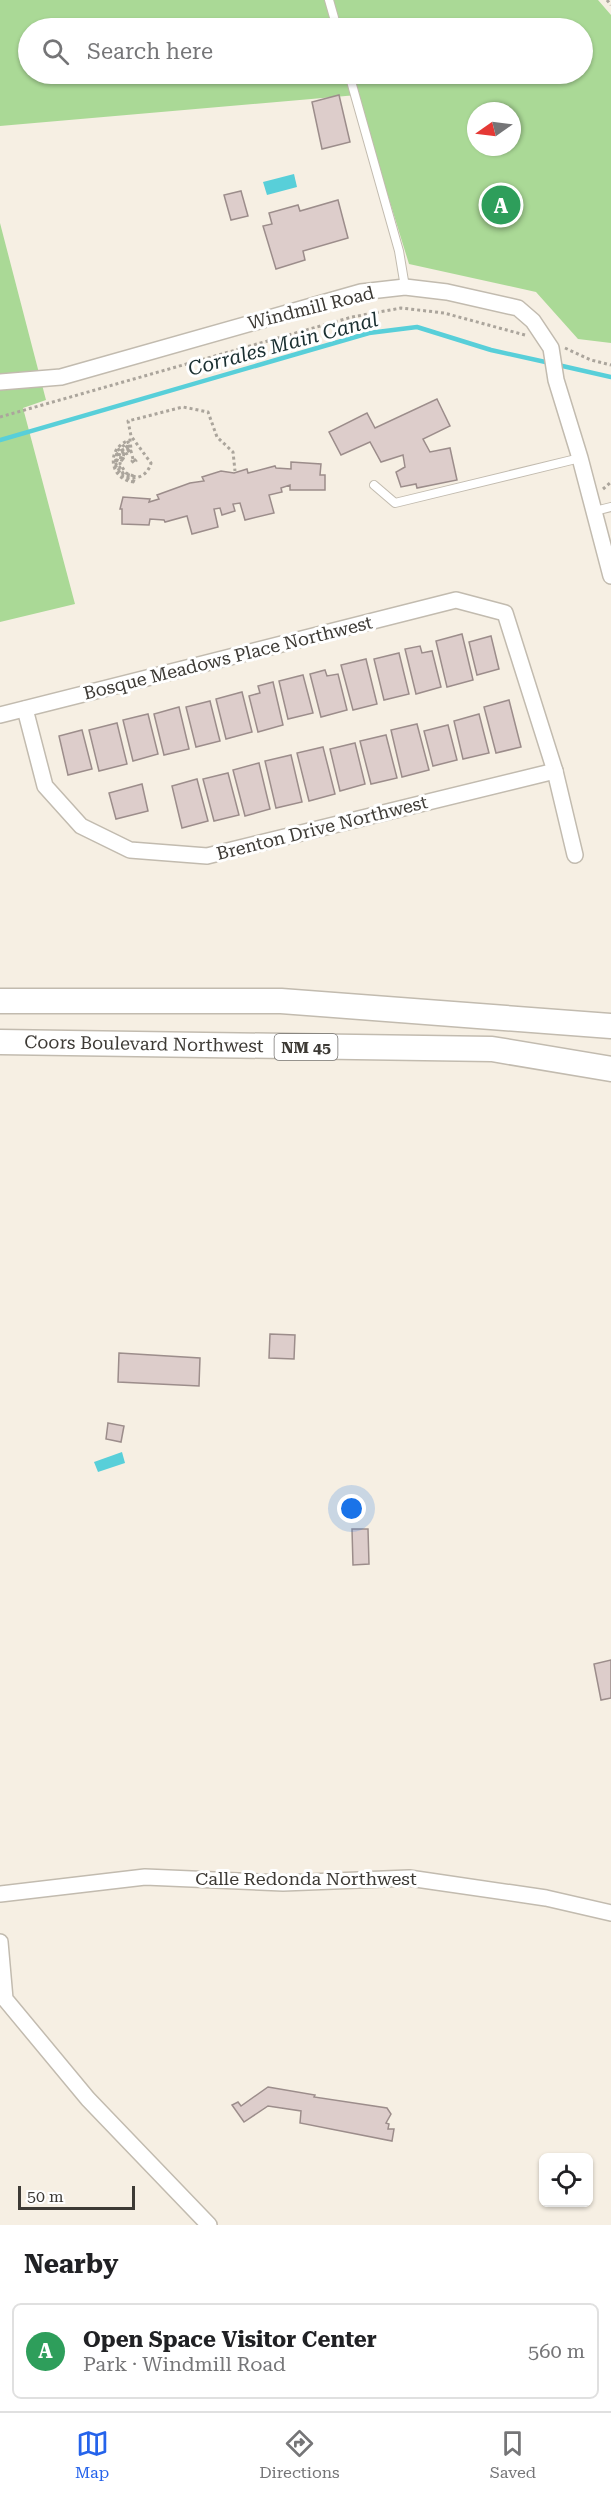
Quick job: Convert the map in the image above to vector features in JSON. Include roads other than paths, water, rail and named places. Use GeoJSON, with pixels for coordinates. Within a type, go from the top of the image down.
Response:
{"type":"FeatureCollection","features":[{"type":"Feature","properties":{"kind":"main road"},"geometry":{"type":"LineString","coordinates":[[0,1001],[281,1001],[611,1026]]}},
{"type":"Feature","properties":{"kind":"main road","name":"Coors Boulevard Northwest"},"geometry":{"type":"LineString","coordinates":[[0,1042],[492,1049],[611,1069]]}},
{"type":"Feature","properties":{"kind":"street","name":"Windmill Road"},"geometry":{"type":"LineString","coordinates":[[0,382],[61,377],[362,292],[405,286],[447,292],[518,308],[533,321],[548,343],[556,380],[595,511],[611,576]]}},
{"type":"Feature","properties":{"kind":"street","name":"Bosque Meadows Place Northwest"},"geometry":{"type":"LineString","coordinates":[[0,715],[456,600],[506,614],[555,771]]}},
{"type":"Feature","properties":{"kind":"street","name":"Brenton Drive Northwest"},"geometry":{"type":"LineString","coordinates":[[25,709],[45,786],[81,826],[130,850],[207,856],[555,771]]}},
{"type":"Feature","properties":{"kind":"street"},"geometry":{"type":"LineString","coordinates":[[555,771],[575,855]]}},
{"type":"Feature","properties":{"kind":"street","name":"Calle Redonda Northwest"},"geometry":{"type":"LineString","coordinates":[[0,1894],[145,1877],[283,1883],[409,1878],[546,1898],[611,1913]]}},
{"type":"Feature","properties":{"kind":"street"},"geometry":{"type":"LineString","coordinates":[[0,1942],[4,1999],[88,2100],[209,2225]]}},
{"type":"Feature","properties":{"kind":"lane"},"geometry":{"type":"LineString","coordinates":[[329,0],[334,18]]}},
{"type":"Feature","properties":{"kind":"lane"},"geometry":{"type":"LineString","coordinates":[[352,84],[399,251],[405,286]]}},
{"type":"Feature","properties":{"kind":"lane"},"geometry":{"type":"LineString","coordinates":[[374,484],[395,503],[580,458]]}},
{"type":"Feature","properties":{"kind":"lane"},"geometry":{"type":"LineString","coordinates":[[595,511],[611,507]]}},
{"type":"Feature","properties":{"kind":"water"},"geometry":{"type":"Polygon","coordinates":[[[294,174],[297,187],[267,195],[263,182],[294,174]]]}},
{"type":"Feature","properties":{"kind":"water"},"geometry":{"type":"Polygon","coordinates":[[[122,1452],[125,1463],[98,1472],[94,1462],[122,1452]]]}},
{"type":"Feature","properties":{"kind":"waterway","name":"Corrales Main Canal"},"geometry":{"type":"LineString","coordinates":[[0,440],[369,333],[417,327],[491,350],[550,363]]}},
{"type":"Feature","properties":{"kind":"waterway","name":"Corrales Main Canal"},"geometry":{"type":"LineString","coordinates":[[558,365],[611,377]]}},
{"type":"Feature","properties":{"kind":"place","name":"Open Space Visitor Center"},"geometry":{"type":"Point","coordinates":[501,205]}}]}
